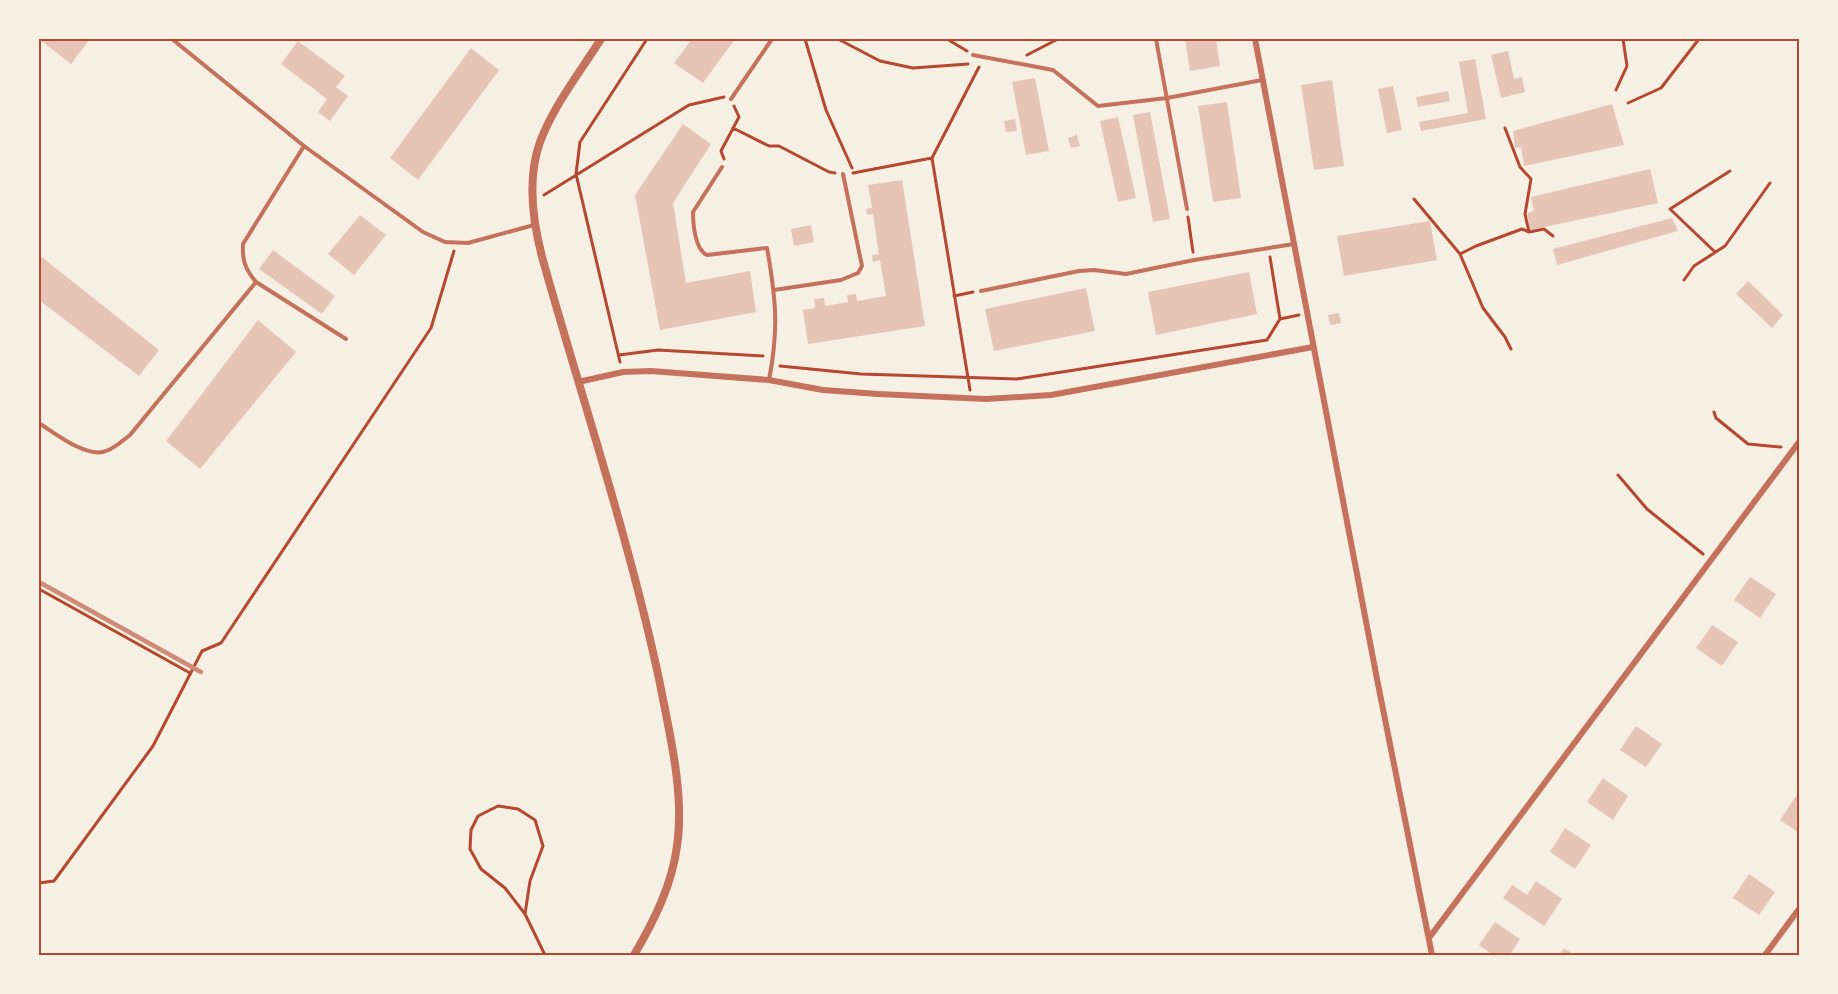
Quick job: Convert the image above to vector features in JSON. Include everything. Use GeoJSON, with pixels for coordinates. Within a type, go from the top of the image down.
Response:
{"type":"FeatureCollection","features":[{"type":"Feature","properties":{"kind":"street"},"geometry":{"type":"LineString","coordinates":[[601,39],[574,80],[540,142],[534,169],[532,202],[534,225],[642,605],[662,694],[675,775],[679,829],[675,860],[667,889],[634,955]]}},
{"type":"Feature","properties":{"kind":"street"},"geometry":{"type":"LineString","coordinates":[[1255,39],[1432,955]]}},
{"type":"Feature","properties":{"kind":"street"},"geometry":{"type":"LineString","coordinates":[[578,382],[623,372],[668,371],[769,380],[823,390],[972,398],[1017,398],[1051,395],[1313,347]]}},
{"type":"Feature","properties":{"kind":"street"},"geometry":{"type":"LineString","coordinates":[[1429,938],[1797,445]]}},
{"type":"Feature","properties":{"kind":"street"},"geometry":{"type":"LineString","coordinates":[[1765,955],[1799,909]]}},
{"type":"Feature","properties":{"kind":"lane"},"geometry":{"type":"LineString","coordinates":[[172,39],[304,146],[423,232],[445,242],[456,243],[483,240],[534,225]]}},
{"type":"Feature","properties":{"kind":"lane"},"geometry":{"type":"LineString","coordinates":[[731,99],[772,39]]}},
{"type":"Feature","properties":{"kind":"lane"},"geometry":{"type":"LineString","coordinates":[[1156,39],[1187,209]]}},
{"type":"Feature","properties":{"kind":"lane"},"geometry":{"type":"LineString","coordinates":[[973,55],[1053,70],[1098,106],[1167,98],[1263,80]]}},
{"type":"Feature","properties":{"kind":"lane"},"geometry":{"type":"LineString","coordinates":[[304,146],[243,244],[243,257],[246,270],[256,282],[346,339]]}},
{"type":"Feature","properties":{"kind":"lane"},"geometry":{"type":"LineString","coordinates":[[723,166],[693,212],[699,249],[706,255],[767,248],[776,319],[769,380]]}},
{"type":"Feature","properties":{"kind":"lane"},"geometry":{"type":"LineString","coordinates":[[774,290],[832,281],[858,273],[862,266],[843,174]]}},
{"type":"Feature","properties":{"kind":"lane"},"geometry":{"type":"LineString","coordinates":[[981,291],[1079,271],[1094,270],[1126,274],[1194,260],[1295,244]]}},
{"type":"Feature","properties":{"kind":"lane"},"geometry":{"type":"LineString","coordinates":[[39,423],[73,445],[92,452],[103,452],[118,445],[130,435],[256,282]]}},
{"type":"Feature","properties":{"kind":"path"},"geometry":{"type":"LineString","coordinates":[[623,372],[576,174],[580,142],[647,39]]}},
{"type":"Feature","properties":{"kind":"path"},"geometry":{"type":"LineString","coordinates":[[805,39],[826,110],[854,172]]}},
{"type":"Feature","properties":{"kind":"path"},"geometry":{"type":"LineString","coordinates":[[838,39],[880,61],[914,68],[964,66],[984,57]]}},
{"type":"Feature","properties":{"kind":"path"},"geometry":{"type":"LineString","coordinates":[[947,39],[973,55]]}},
{"type":"Feature","properties":{"kind":"path"},"geometry":{"type":"LineString","coordinates":[[1012,63],[1058,39]]}},
{"type":"Feature","properties":{"kind":"path"},"geometry":{"type":"LineString","coordinates":[[1616,90],[1627,66],[1623,39]]}},
{"type":"Feature","properties":{"kind":"path"},"geometry":{"type":"LineString","coordinates":[[1629,102],[1661,88],[1699,39]]}},
{"type":"Feature","properties":{"kind":"path"},"geometry":{"type":"LineString","coordinates":[[972,398],[932,158],[984,57]]}},
{"type":"Feature","properties":{"kind":"path"},"geometry":{"type":"LineString","coordinates":[[532,202],[689,105],[734,94]]}},
{"type":"Feature","properties":{"kind":"path"},"geometry":{"type":"LineString","coordinates":[[723,166],[721,151],[739,117],[731,99]]}},
{"type":"Feature","properties":{"kind":"path"},"geometry":{"type":"LineString","coordinates":[[733,128],[769,146],[779,147],[829,172],[843,174],[932,158]]}},
{"type":"Feature","properties":{"kind":"path"},"geometry":{"type":"LineString","coordinates":[[1505,128],[1520,167],[1531,178],[1525,214],[1529,232]]}},
{"type":"Feature","properties":{"kind":"path"},"geometry":{"type":"LineString","coordinates":[[1715,252],[1670,209],[1730,171]]}},
{"type":"Feature","properties":{"kind":"path"},"geometry":{"type":"LineString","coordinates":[[1684,280],[1695,266],[1725,246],[1770,183]]}},
{"type":"Feature","properties":{"kind":"path"},"geometry":{"type":"LineString","coordinates":[[1414,199],[1460,254],[1484,309],[1511,349]]}},
{"type":"Feature","properties":{"kind":"path"},"geometry":{"type":"LineString","coordinates":[[1187,209],[1194,260]]}},
{"type":"Feature","properties":{"kind":"path"},"geometry":{"type":"LineString","coordinates":[[1460,254],[1522,229],[1529,232],[1544,229],[1553,236]]}},
{"type":"Feature","properties":{"kind":"path"},"geometry":{"type":"LineString","coordinates":[[39,883],[54,881],[153,746],[202,651],[221,643],[431,328],[456,243]]}},
{"type":"Feature","properties":{"kind":"path"},"geometry":{"type":"LineString","coordinates":[[772,365],[861,374],[1017,379],[1267,340],[1280,319],[1269,249]]}},
{"type":"Feature","properties":{"kind":"path"},"geometry":{"type":"LineString","coordinates":[[954,296],[981,291]]}},
{"type":"Feature","properties":{"kind":"path"},"geometry":{"type":"LineString","coordinates":[[1280,319],[1307,314]]}},
{"type":"Feature","properties":{"kind":"path"},"geometry":{"type":"LineString","coordinates":[[619,355],[658,350],[773,356]]}},
{"type":"Feature","properties":{"kind":"path"},"geometry":{"type":"LineString","coordinates":[[1714,412],[1716,418],[1748,444],[1797,445]]}},
{"type":"Feature","properties":{"kind":"path"},"geometry":{"type":"LineString","coordinates":[[1618,475],[1647,509],[1711,561]]}},
{"type":"Feature","properties":{"kind":"path"},"geometry":{"type":"LineString","coordinates":[[39,589],[190,673]]}},
{"type":"Feature","properties":{"kind":"path"},"geometry":{"type":"LineString","coordinates":[[525,914],[530,882],[543,846],[535,820],[518,809],[498,806],[478,816],[471,830],[470,849],[481,870],[505,888],[525,914],[544,955]]}},
{"type":"Feature","properties":{"kind":"building"},"geometry":{"type":"Polygon","coordinates":[[[39,39],[90,39],[71,64],[39,39]]]}},
{"type":"Feature","properties":{"kind":"building"},"geometry":{"type":"Polygon","coordinates":[[[692,39],[735,39],[703,83],[674,63],[692,39]]]}},
{"type":"Feature","properties":{"kind":"building"},"geometry":{"type":"Polygon","coordinates":[[[1185,39],[1216,39],[1220,66],[1190,71],[1185,39]]]}},
{"type":"Feature","properties":{"kind":"building"},"geometry":{"type":"Polygon","coordinates":[[[298,41],[345,76],[336,87],[348,96],[330,121],[318,112],[327,99],[281,64],[298,41]]]}},
{"type":"Feature","properties":{"kind":"building"},"geometry":{"type":"Polygon","coordinates":[[[471,48],[499,70],[418,180],[390,158],[471,48]]]}},
{"type":"Feature","properties":{"kind":"building"},"geometry":{"type":"Polygon","coordinates":[[[1508,51],[1514,79],[1522,77],[1525,92],[1501,98],[1491,55],[1508,51]]]}},
{"type":"Feature","properties":{"kind":"building"},"geometry":{"type":"Polygon","coordinates":[[[1475,59],[1486,119],[1421,131],[1419,122],[1468,113],[1459,62],[1475,59]]]}},
{"type":"Feature","properties":{"kind":"building"},"geometry":{"type":"Polygon","coordinates":[[[1035,78],[1049,151],[1026,155],[1012,82],[1035,78]]]}},
{"type":"Feature","properties":{"kind":"building"},"geometry":{"type":"Polygon","coordinates":[[[1332,80],[1344,166],[1314,170],[1301,85],[1332,80]]]}},
{"type":"Feature","properties":{"kind":"building"},"geometry":{"type":"Polygon","coordinates":[[[1393,86],[1402,130],[1387,133],[1378,89],[1393,86]]]}},
{"type":"Feature","properties":{"kind":"building"},"geometry":{"type":"Polygon","coordinates":[[[1448,91],[1450,101],[1418,107],[1416,97],[1448,91]]]}},
{"type":"Feature","properties":{"kind":"building"},"geometry":{"type":"Polygon","coordinates":[[[1227,102],[1241,198],[1213,202],[1198,106],[1227,102]]]}},
{"type":"Feature","properties":{"kind":"building"},"geometry":{"type":"Polygon","coordinates":[[[1612,104],[1624,145],[1524,166],[1521,147],[1515,148],[1513,131],[1612,104]]]}},
{"type":"Feature","properties":{"kind":"building"},"geometry":{"type":"Polygon","coordinates":[[[1150,112],[1170,219],[1153,222],[1133,115],[1150,112]]]}},
{"type":"Feature","properties":{"kind":"building"},"geometry":{"type":"Polygon","coordinates":[[[1118,117],[1136,198],[1118,202],[1100,121],[1118,117]]]}},
{"type":"Feature","properties":{"kind":"building"},"geometry":{"type":"Polygon","coordinates":[[[1015,119],[1017,131],[1006,132],[1004,121],[1015,119]]]}},
{"type":"Feature","properties":{"kind":"building"},"geometry":{"type":"Polygon","coordinates":[[[683,124],[711,144],[673,203],[686,283],[750,271],[756,312],[660,330],[635,195],[683,124]]]}},
{"type":"Feature","properties":{"kind":"building"},"geometry":{"type":"Polygon","coordinates":[[[1077,135],[1080,146],[1071,148],[1068,138],[1077,135]]]}},
{"type":"Feature","properties":{"kind":"building"},"geometry":{"type":"Polygon","coordinates":[[[1650,169],[1658,203],[1530,230],[1527,213],[1534,211],[1531,197],[1650,169]]]}},
{"type":"Feature","properties":{"kind":"building"},"geometry":{"type":"Polygon","coordinates":[[[902,180],[925,326],[808,344],[803,310],[815,308],[814,299],[824,298],[825,306],[848,302],[847,295],[856,294],[857,301],[886,296],[880,260],[873,262],[872,255],[879,254],[873,214],[867,215],[866,209],[872,208],[868,185],[902,180]]]}},
{"type":"Feature","properties":{"kind":"building"},"geometry":{"type":"Polygon","coordinates":[[[360,215],[386,235],[354,275],[328,254],[360,215]]]}},
{"type":"Feature","properties":{"kind":"building"},"geometry":{"type":"Polygon","coordinates":[[[1672,218],[1678,231],[1557,265],[1553,249],[1672,218]]]}},
{"type":"Feature","properties":{"kind":"building"},"geometry":{"type":"Polygon","coordinates":[[[1430,221],[1437,260],[1344,276],[1337,236],[1430,221]]]}},
{"type":"Feature","properties":{"kind":"building"},"geometry":{"type":"Polygon","coordinates":[[[811,225],[814,242],[794,246],[791,229],[811,225]]]}},
{"type":"Feature","properties":{"kind":"building"},"geometry":{"type":"Polygon","coordinates":[[[273,250],[335,296],[322,314],[259,269],[273,250]]]}},
{"type":"Feature","properties":{"kind":"building"},"geometry":{"type":"Polygon","coordinates":[[[39,255],[159,350],[139,376],[39,300],[39,255]]]}},
{"type":"Feature","properties":{"kind":"building"},"geometry":{"type":"Polygon","coordinates":[[[1249,272],[1257,314],[1156,335],[1148,292],[1249,272]]]}},
{"type":"Feature","properties":{"kind":"building"},"geometry":{"type":"Polygon","coordinates":[[[1748,281],[1783,315],[1772,328],[1736,294],[1748,281]]]}},
{"type":"Feature","properties":{"kind":"building"},"geometry":{"type":"Polygon","coordinates":[[[1086,288],[1095,331],[994,351],[985,309],[1086,288]]]}},
{"type":"Feature","properties":{"kind":"building"},"geometry":{"type":"Polygon","coordinates":[[[1339,313],[1341,323],[1330,325],[1328,315],[1339,313]]]}},
{"type":"Feature","properties":{"kind":"building"},"geometry":{"type":"Polygon","coordinates":[[[258,320],[296,352],[200,469],[166,441],[258,320]]]}},
{"type":"Feature","properties":{"kind":"building"},"geometry":{"type":"Polygon","coordinates":[[[1750,577],[1776,594],[1760,618],[1734,600],[1750,577]]]}},
{"type":"Feature","properties":{"kind":"building"},"geometry":{"type":"Polygon","coordinates":[[[1712,625],[1738,642],[1722,666],[1696,648],[1712,625]]]}},
{"type":"Feature","properties":{"kind":"building"},"geometry":{"type":"Polygon","coordinates":[[[1636,726],[1662,744],[1646,767],[1620,750],[1636,726]]]}},
{"type":"Feature","properties":{"kind":"building"},"geometry":{"type":"Polygon","coordinates":[[[1603,778],[1628,796],[1613,820],[1587,802],[1603,778]]]}},
{"type":"Feature","properties":{"kind":"building"},"geometry":{"type":"Polygon","coordinates":[[[1796,796],[1799,798],[1799,833],[1780,820],[1796,796]]]}},
{"type":"Feature","properties":{"kind":"building"},"geometry":{"type":"Polygon","coordinates":[[[1565,828],[1591,845],[1575,869],[1550,852],[1565,828]]]}},
{"type":"Feature","properties":{"kind":"building"},"geometry":{"type":"Polygon","coordinates":[[[1749,874],[1775,892],[1759,915],[1733,898],[1749,874]]]}},
{"type":"Feature","properties":{"kind":"building"},"geometry":{"type":"Polygon","coordinates":[[[1536,881],[1562,899],[1544,926],[1503,898],[1512,885],[1527,895],[1536,881]]]}},
{"type":"Feature","properties":{"kind":"building"},"geometry":{"type":"Polygon","coordinates":[[[1495,922],[1520,939],[1510,955],[1493,955],[1479,945],[1495,922]]]}},
{"type":"Feature","properties":{"kind":"building"},"geometry":{"type":"Polygon","coordinates":[[[1564,948],[1574,955],[1559,955],[1564,948]]]}},
{"type":"Feature","properties":{"kind":"railway"},"geometry":{"type":"LineString","coordinates":[[39,582],[201,672]]}}]}
